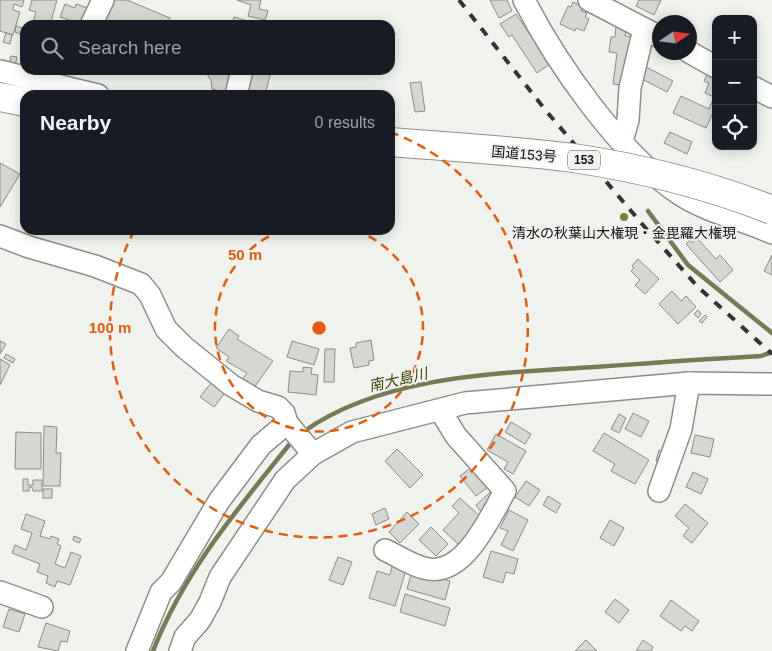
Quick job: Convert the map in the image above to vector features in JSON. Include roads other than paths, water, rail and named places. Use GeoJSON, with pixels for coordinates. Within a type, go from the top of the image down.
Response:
{"type":"FeatureCollection","features":[{"type":"Feature","properties":{"kind":"highway"},"geometry":{"type":"LineString","coordinates":[[0,97],[20,101]]}},
{"type":"Feature","properties":{"kind":"highway","name":"国道153号"},"geometry":{"type":"LineString","coordinates":[[395,142],[573,158],[679,179],[724,192],[772,210]]}},
{"type":"Feature","properties":{"kind":"street"},"geometry":{"type":"LineString","coordinates":[[93,20],[103,0]]}},
{"type":"Feature","properties":{"kind":"street"},"geometry":{"type":"LineString","coordinates":[[524,0],[550,46],[622,141],[646,168],[681,195],[722,216],[772,233]]}},
{"type":"Feature","properties":{"kind":"street"},"geometry":{"type":"LineString","coordinates":[[589,0],[652,33],[630,88],[628,120],[622,141]]}},
{"type":"Feature","properties":{"kind":"street"},"geometry":{"type":"LineString","coordinates":[[697,56],[712,65]]}},
{"type":"Feature","properties":{"kind":"street"},"geometry":{"type":"LineString","coordinates":[[0,70],[62,90]]}},
{"type":"Feature","properties":{"kind":"street"},"geometry":{"type":"LineString","coordinates":[[237,90],[241,75]]}},
{"type":"Feature","properties":{"kind":"street"},"geometry":{"type":"LineString","coordinates":[[757,89],[772,97]]}},
{"type":"Feature","properties":{"kind":"street"},"geometry":{"type":"LineString","coordinates":[[0,236],[29,247],[95,266],[141,284],[150,295],[166,329],[184,347],[232,384],[258,401],[278,407],[284,413],[290,427],[311,451]]}},
{"type":"Feature","properties":{"kind":"street"},"geometry":{"type":"LineString","coordinates":[[659,491],[681,430],[689,383]]}},
{"type":"Feature","properties":{"kind":"street"},"geometry":{"type":"LineString","coordinates":[[180,651],[185,638],[200,620],[210,602],[220,577],[285,480],[311,451],[352,432],[465,403],[689,383],[772,384]]}},
{"type":"Feature","properties":{"kind":"street"},"geometry":{"type":"LineString","coordinates":[[385,550],[424,569],[435,570],[459,560],[469,550],[505,491],[456,436],[440,410]]}},
{"type":"Feature","properties":{"kind":"street"},"geometry":{"type":"LineString","coordinates":[[137,651],[161,592],[171,582],[220,501],[261,445],[290,427]]}},
{"type":"Feature","properties":{"kind":"street"},"geometry":{"type":"LineString","coordinates":[[0,592],[42,607]]}},
{"type":"Feature","properties":{"kind":"waterway"},"geometry":{"type":"LineString","coordinates":[[648,211],[688,265],[772,333]]}},
{"type":"Feature","properties":{"kind":"waterway","name":"南大島川"},"geometry":{"type":"LineString","coordinates":[[303,432],[335,413],[369,399],[405,388],[443,380],[521,372],[761,356],[772,352]]}},
{"type":"Feature","properties":{"kind":"waterway","name":"南大島川"},"geometry":{"type":"LineString","coordinates":[[153,651],[180,594],[197,566],[293,440]]}},
{"type":"Feature","properties":{"kind":"railway"},"geometry":{"type":"LineString","coordinates":[[459,0],[547,112],[643,225],[697,286],[772,354]]}},
{"type":"Feature","properties":{"kind":"place","name":"清水の秋葉山大権現・金毘羅大権現"},"geometry":{"type":"Point","coordinates":[624,217]}}]}
